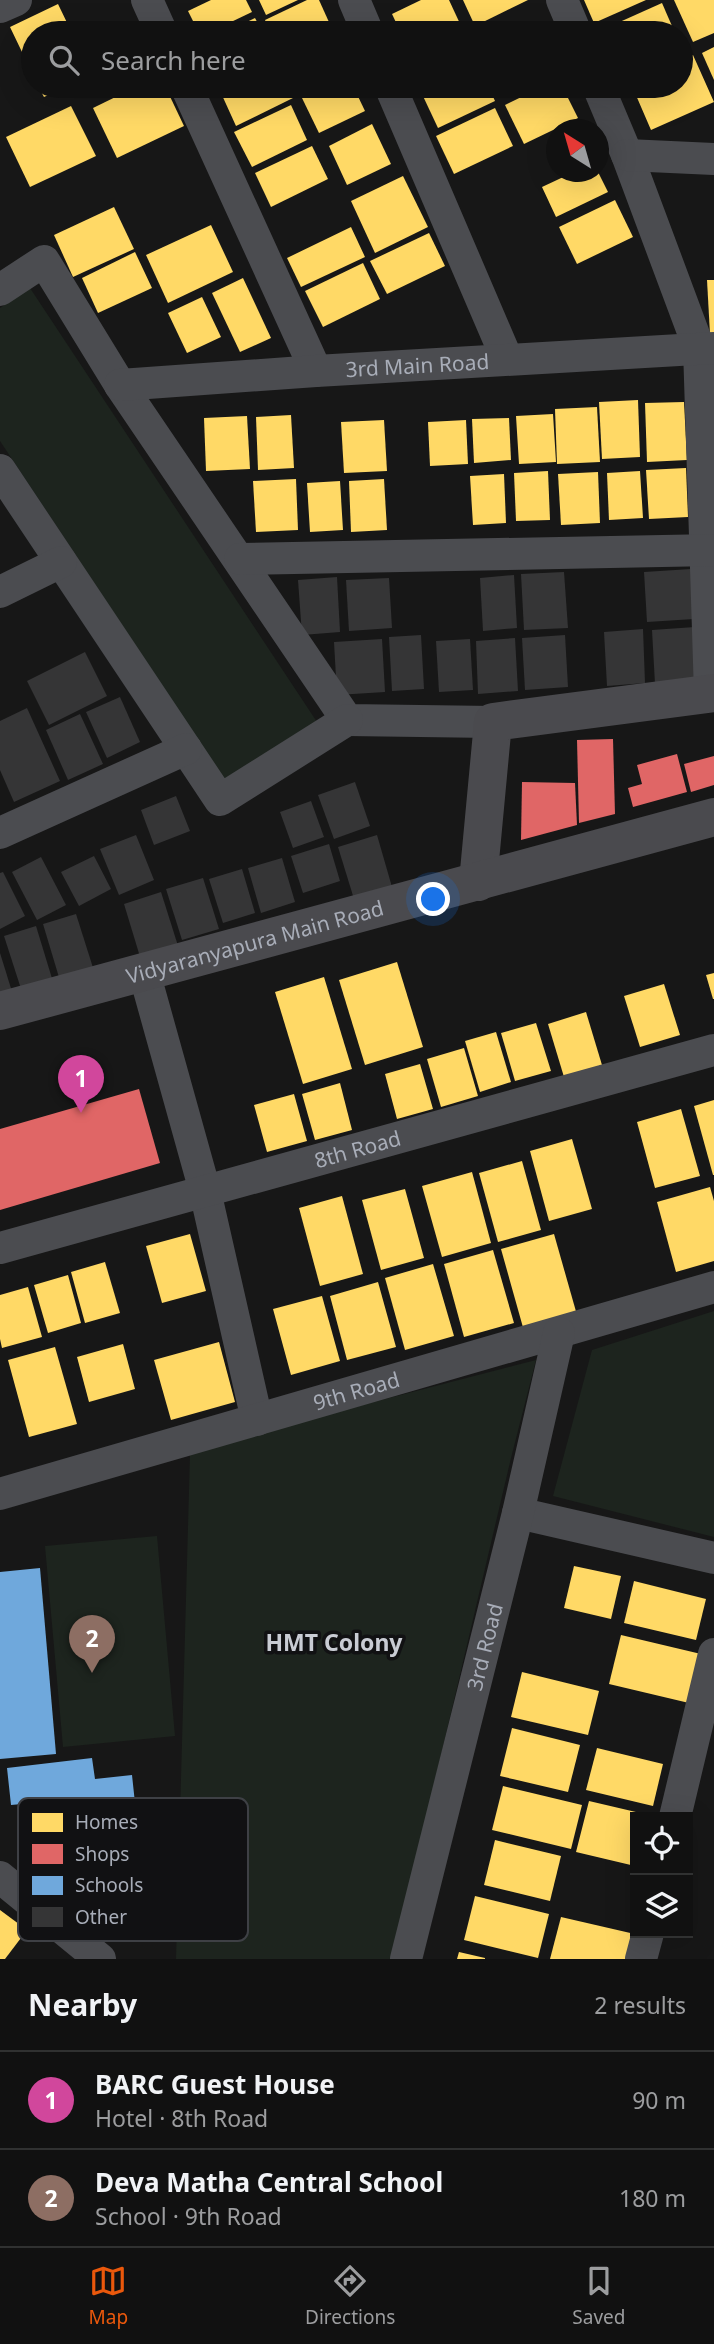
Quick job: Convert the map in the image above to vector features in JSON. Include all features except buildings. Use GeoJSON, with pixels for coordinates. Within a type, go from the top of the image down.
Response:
{"type":"FeatureCollection","features":[{"type":"Feature","properties":{"kind":"main road"},"geometry":{"type":"LineString","coordinates":[[478,881],[493,722],[712,693]]}},
{"type":"Feature","properties":{"kind":"main road","name":"Vidyaranyapura Main Road"},"geometry":{"type":"LineString","coordinates":[[0,1011],[714,817]]}},
{"type":"Feature","properties":{"kind":"street"},"geometry":{"type":"LineString","coordinates":[[0,7],[16,0]]}},
{"type":"Feature","properties":{"kind":"street"},"geometry":{"type":"LineString","coordinates":[[147,0],[157,21]]}},
{"type":"Feature","properties":{"kind":"street"},"geometry":{"type":"LineString","coordinates":[[354,0],[363,21]]}},
{"type":"Feature","properties":{"kind":"street"},"geometry":{"type":"LineString","coordinates":[[562,0],[571,21]]}},
{"type":"Feature","properties":{"kind":"street"},"geometry":{"type":"LineString","coordinates":[[191,98],[316,371]]}},
{"type":"Feature","properties":{"kind":"street"},"geometry":{"type":"LineString","coordinates":[[395,98],[507,359]]}},
{"type":"Feature","properties":{"kind":"street"},"geometry":{"type":"LineString","coordinates":[[603,98],[706,348],[712,693]]}},
{"type":"Feature","properties":{"kind":"street"},"geometry":{"type":"LineString","coordinates":[[627,155],[714,159]]}},
{"type":"Feature","properties":{"kind":"street"},"geometry":{"type":"LineString","coordinates":[[0,290],[44,261],[120,385],[347,720]]}},
{"type":"Feature","properties":{"kind":"street","name":"3rd Main Road"},"geometry":{"type":"LineString","coordinates":[[120,385],[706,348]]}},
{"type":"Feature","properties":{"kind":"street"},"geometry":{"type":"LineString","coordinates":[[0,470],[220,800],[347,720],[493,722]]}},
{"type":"Feature","properties":{"kind":"street"},"geometry":{"type":"LineString","coordinates":[[240,559],[710,551]]}},
{"type":"Feature","properties":{"kind":"street"},"geometry":{"type":"LineString","coordinates":[[0,592],[61,562]]}},
{"type":"Feature","properties":{"kind":"street"},"geometry":{"type":"LineString","coordinates":[[0,833],[186,749]]}},
{"type":"Feature","properties":{"kind":"street"},"geometry":{"type":"LineString","coordinates":[[144,972],[205,1191],[257,1420]]}},
{"type":"Feature","properties":{"kind":"street","name":"8th Road"},"geometry":{"type":"LineString","coordinates":[[0,1248],[714,1050]]}},
{"type":"Feature","properties":{"kind":"street","name":"9th Road"},"geometry":{"type":"LineString","coordinates":[[0,1494],[714,1287]]}},
{"type":"Feature","properties":{"kind":"street","name":"3rd Road"},"geometry":{"type":"LineString","coordinates":[[406,1959],[518,1513],[559,1333]]}},
{"type":"Feature","properties":{"kind":"street"},"geometry":{"type":"LineString","coordinates":[[518,1513],[714,1558]]}},
{"type":"Feature","properties":{"kind":"street"},"geometry":{"type":"LineString","coordinates":[[676,1812],[714,1654]]}},
{"type":"Feature","properties":{"kind":"street"},"geometry":{"type":"LineString","coordinates":[[0,1877],[18,1892]]}},
{"type":"Feature","properties":{"kind":"street"},"geometry":{"type":"LineString","coordinates":[[641,1959],[647,1938]]}},
{"type":"Feature","properties":{"kind":"street"},"geometry":{"type":"LineString","coordinates":[[78,1941],[100,1959]]}},
{"type":"Feature","properties":{"kind":"shaded area"},"geometry":{"type":"Polygon","coordinates":[[[30,288],[319,725],[228,785],[0,441],[0,308],[30,288]]]}},
{"type":"Feature","properties":{"kind":"shaded area"},"geometry":{"type":"Polygon","coordinates":[[[714,1311],[714,1537],[553,1496],[592,1350],[714,1311]]]}},
{"type":"Feature","properties":{"kind":"shaded area"},"geometry":{"type":"Polygon","coordinates":[[[536,1360],[393,1959],[176,1959],[176,1941],[248,1941],[248,1798],[180,1798],[190,1454],[335,1412],[536,1360]]]}},
{"type":"Feature","properties":{"kind":"shaded area"},"geometry":{"type":"Polygon","coordinates":[[[157,1536],[175,1736],[63,1747],[45,1546],[157,1536]]]}},
{"type":"Feature","properties":{"kind":"place","name":"BARC Guest House"},"geometry":{"type":"Point","coordinates":[81,1113]}},
{"type":"Feature","properties":{"kind":"place","name":"Deva Matha Central School"},"geometry":{"type":"Point","coordinates":[92,1673]}},
{"type":"Feature","properties":{"kind":"district","name":"HMT Colony"},"geometry":{"type":"Point","coordinates":[334,1642]}}]}
